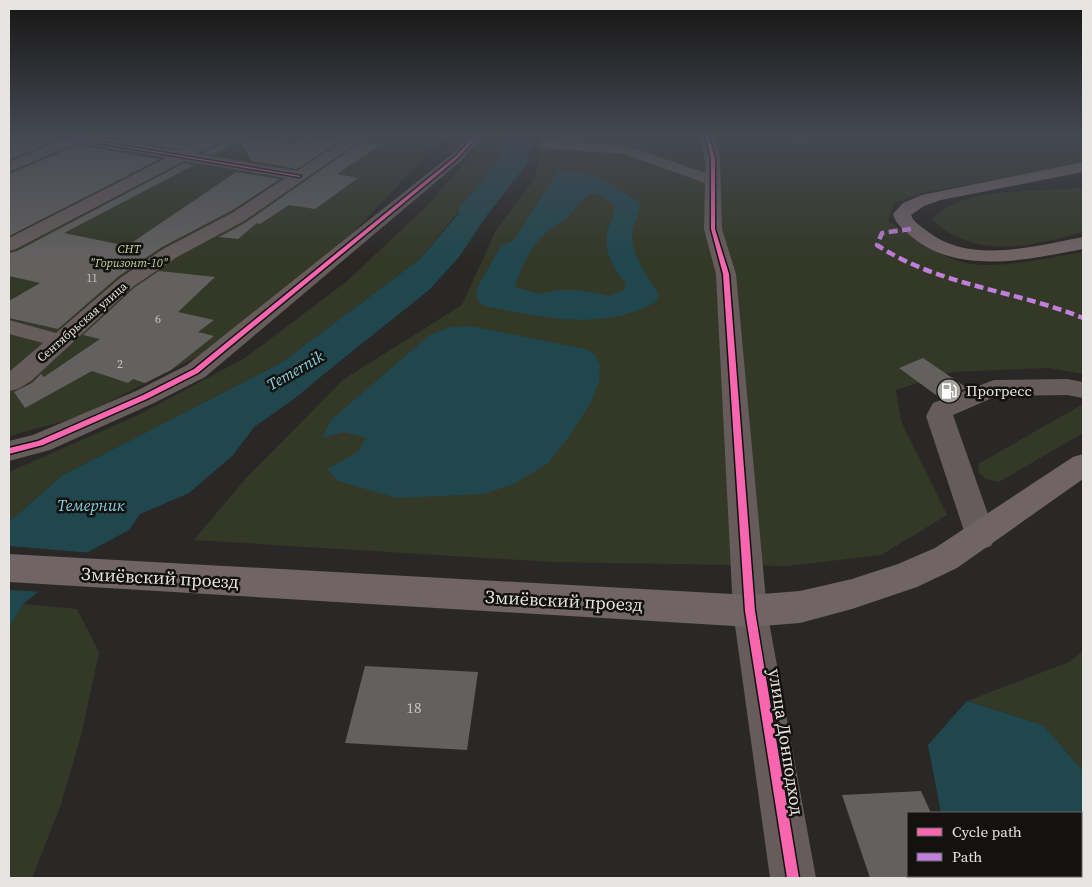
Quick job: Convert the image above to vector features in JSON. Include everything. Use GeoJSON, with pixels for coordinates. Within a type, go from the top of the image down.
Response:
{"type":"FeatureCollection","features":[{"type":"Feature","properties":{"kind":"main road"},"geometry":{"type":"LineString","coordinates":[[1031,177],[938,196],[918,202],[902,214],[904,222],[923,237],[953,251],[972,255],[991,257],[1013,256],[1083,243]]}},
{"type":"Feature","properties":{"kind":"main road","name":"Змиёвский проезд"},"geometry":{"type":"LineString","coordinates":[[9,568],[750,611],[800,606],[852,594],[905,577],[946,558],[980,537],[1083,465]]}},
{"type":"Feature","properties":{"kind":"street"},"geometry":{"type":"LineString","coordinates":[[9,245],[140,177]]}},
{"type":"Feature","properties":{"kind":"street","name":"Сентябрьская улица"},"geometry":{"type":"LineString","coordinates":[[9,383],[22,375],[127,282],[170,253],[238,217],[297,177]]}},
{"type":"Feature","properties":{"kind":"street"},"geometry":{"type":"LineString","coordinates":[[9,451],[40,443],[145,397],[196,371],[432,177]]}},
{"type":"Feature","properties":{"kind":"street"},"geometry":{"type":"LineString","coordinates":[[704,177],[714,181]]}},
{"type":"Feature","properties":{"kind":"street","name":"улица Донподход"},"geometry":{"type":"LineString","coordinates":[[714,177],[713,228],[726,274],[750,611],[793,878]]}},
{"type":"Feature","properties":{"kind":"street"},"geometry":{"type":"LineString","coordinates":[[9,327],[61,341]]}},
{"type":"Feature","properties":{"kind":"street"},"geometry":{"type":"LineString","coordinates":[[980,537],[939,416],[942,409],[994,388],[1067,387],[1083,390]]}},
{"type":"Feature","properties":{"kind":"green space","name":"СНТ \"Горизонт-10\""},"geometry":{"type":"Polygon","coordinates":[[[9,177],[405,177],[339,248],[211,350],[79,417],[9,436],[9,177]]]}},
{"type":"Feature","properties":{"kind":"green space"},"geometry":{"type":"Polygon","coordinates":[[[452,177],[486,177],[420,259],[281,363],[63,475],[9,522],[9,472],[138,415],[245,358],[346,282],[428,205],[452,177]]]}},
{"type":"Feature","properties":{"kind":"green space"},"geometry":{"type":"Polygon","coordinates":[[[1006,177],[923,193],[894,203],[888,221],[952,259],[974,264],[1004,264],[1083,252],[1083,374],[1049,368],[952,372],[896,390],[901,421],[947,515],[881,555],[787,566],[552,562],[194,540],[246,478],[344,379],[462,305],[496,230],[535,178],[1006,177]]]}},
{"type":"Feature","properties":{"kind":"green space"},"geometry":{"type":"Polygon","coordinates":[[[1083,187],[1083,232],[1044,242],[1005,247],[985,245],[966,241],[948,232],[932,219],[947,208],[964,200],[983,195],[1083,187]]]}},
{"type":"Feature","properties":{"kind":"green space"},"geometry":{"type":"Polygon","coordinates":[[[1083,404],[1083,433],[999,482],[986,479],[979,473],[978,464],[1083,404]]]}},
{"type":"Feature","properties":{"kind":"green space"},"geometry":{"type":"Polygon","coordinates":[[[23,604],[77,609],[99,652],[81,736],[60,807],[32,878],[9,878],[9,628],[23,604]]]}},
{"type":"Feature","properties":{"kind":"green space"},"geometry":{"type":"Polygon","coordinates":[[[1083,651],[1083,771],[1043,725],[967,701],[1069,662],[1083,651]]]}},
{"type":"Feature","properties":{"kind":"water","name":"Темерник"},"geometry":{"type":"Polygon","coordinates":[[[486,177],[516,177],[487,215],[459,257],[429,290],[294,399],[254,427],[233,455],[189,493],[140,514],[129,530],[88,552],[23,604],[9,628],[9,522],[63,475],[281,363],[420,259],[459,213],[459,207],[486,177]]]}},
{"type":"Feature","properties":{"kind":"water"},"geometry":{"type":"Polygon","coordinates":[[[554,177],[596,177],[640,203],[633,230],[633,247],[640,264],[659,294],[656,302],[636,311],[615,317],[593,319],[549,317],[484,306],[477,300],[477,288],[501,246],[513,241],[554,177]],[[589,194],[568,217],[545,233],[539,240],[524,263],[515,287],[540,294],[559,290],[580,290],[609,296],[624,290],[626,284],[614,268],[607,249],[607,236],[614,212],[614,204],[597,194],[589,194]]]}},
{"type":"Feature","properties":{"kind":"water"},"geometry":{"type":"Polygon","coordinates":[[[470,326],[586,349],[595,355],[600,365],[599,382],[591,402],[571,434],[548,463],[516,483],[484,494],[397,498],[338,481],[327,469],[358,452],[366,438],[344,432],[322,438],[332,419],[430,335],[451,327],[470,326]]]}},
{"type":"Feature","properties":{"kind":"water"},"geometry":{"type":"Polygon","coordinates":[[[967,701],[1043,725],[1083,771],[1083,878],[953,878],[1082,877],[1082,812],[941,812],[928,745],[967,701]]]}},
{"type":"Feature","properties":{"kind":"pier"},"geometry":{"type":"Polygon","coordinates":[[[9,546],[93,553],[42,592],[9,590],[9,546]]]}},
{"type":"Feature","properties":{"kind":"building"},"geometry":{"type":"Polygon","coordinates":[[[9,177],[124,177],[9,236],[9,177]]]}},
{"type":"Feature","properties":{"kind":"building"},"geometry":{"type":"Polygon","coordinates":[[[157,177],[170,177],[64,233],[127,246],[228,177],[280,179],[231,211],[162,247],[119,276],[58,329],[9,318],[9,301],[40,283],[9,276],[9,253],[17,251],[157,177]]]}},
{"type":"Feature","properties":{"kind":"building"},"geometry":{"type":"Polygon","coordinates":[[[310,177],[358,178],[315,209],[289,205],[260,224],[257,223],[238,239],[219,237],[245,223],[310,177]]]}},
{"type":"Feature","properties":{"kind":"building"},"geometry":{"type":"Polygon","coordinates":[[[159,271],[215,277],[178,312],[214,320],[198,332],[214,336],[171,370],[145,383],[133,379],[128,383],[92,371],[25,408],[14,392],[32,383],[41,374],[44,377],[100,339],[83,335],[135,287],[159,271]]]}},
{"type":"Feature","properties":{"kind":"building"},"geometry":{"type":"Polygon","coordinates":[[[923,358],[967,388],[940,398],[899,368],[923,358]]]}},
{"type":"Feature","properties":{"kind":"building"},"geometry":{"type":"Polygon","coordinates":[[[365,666],[478,672],[467,750],[345,743],[365,666]]]}},
{"type":"Feature","properties":{"kind":"building"},"geometry":{"type":"Polygon","coordinates":[[[921,791],[931,812],[907,812],[908,878],[870,878],[842,795],[921,791]]]}},
{"type":"Feature","properties":{"kind":"marked path"},"geometry":{"type":"LineString","coordinates":[[911,229],[882,233],[877,245],[898,259],[922,270],[948,279],[1032,300],[1083,318]]}},
{"type":"Feature","properties":{"kind":"cycle path"},"geometry":{"type":"LineString","coordinates":[[9,451],[40,443],[145,397],[196,371],[432,177]]}},
{"type":"Feature","properties":{"kind":"cycle path"},"geometry":{"type":"LineString","coordinates":[[714,177],[713,229],[726,274],[750,611],[793,878]]}},
{"type":"Feature","properties":{"kind":"place","name":"Прогресс"},"geometry":{"type":"Point","coordinates":[949,391]}},
{"type":"Feature","properties":{"kind":"water label","name":"Temernik"},"geometry":{"type":"Point","coordinates":[295,370]}}]}
